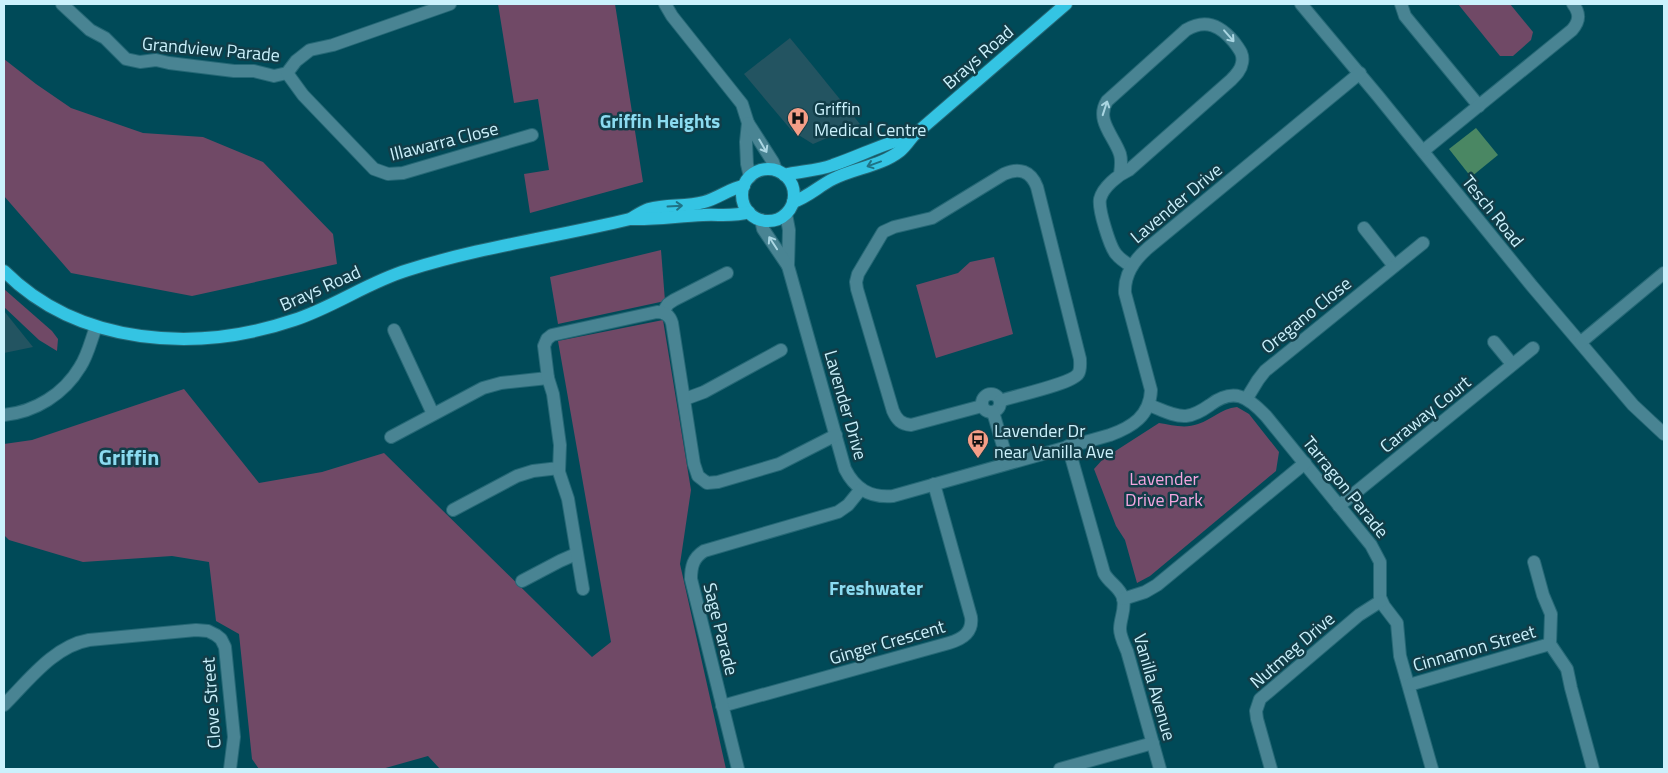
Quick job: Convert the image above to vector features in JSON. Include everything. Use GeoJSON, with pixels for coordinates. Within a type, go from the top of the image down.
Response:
{"type":"FeatureCollection","features":[{"type":"Feature","properties":{"kind":"main road","name":"Brays Road"},"geometry":{"type":"LineString","coordinates":[[793,202],[843,174],[892,156],[902,150],[913,136],[1066,4]]}},
{"type":"Feature","properties":{"kind":"main road","name":"Brays Road"},"geometry":{"type":"LineString","coordinates":[[780,173],[824,169],[871,152],[897,140],[913,136]]}},
{"type":"Feature","properties":{"kind":"main road"},"geometry":{"type":"LineString","coordinates":[[762,170],[780,173],[792,187],[793,202],[786,214],[770,220],[761,220],[749,212],[743,200],[747,181],[762,170]]}},
{"type":"Feature","properties":{"kind":"main road","name":"Brays Road"},"geometry":{"type":"LineString","coordinates":[[630,220],[647,210],[710,201],[747,181]]}},
{"type":"Feature","properties":{"kind":"main road","name":"Brays Road"},"geometry":{"type":"LineString","coordinates":[[4,271],[62,312],[96,327],[128,335],[182,339],[216,337],[270,327],[318,311],[365,287],[421,266],[630,220],[705,215],[736,216],[749,212]]}},
{"type":"Feature","properties":{"kind":"street","name":"Grandview Parade"},"geometry":{"type":"LineString","coordinates":[[62,4],[90,30],[105,38],[126,59],[140,62],[156,60],[274,76],[287,73],[296,61],[310,50],[333,45],[450,4]]}},
{"type":"Feature","properties":{"kind":"street"},"geometry":{"type":"LineString","coordinates":[[665,4],[672,16],[734,93],[745,110],[748,122],[780,173]]}},
{"type":"Feature","properties":{"kind":"street","name":"Tesch Road"},"geometry":{"type":"LineString","coordinates":[[1301,4],[1360,73],[1532,286],[1633,405],[1664,434]]}},
{"type":"Feature","properties":{"kind":"street"},"geometry":{"type":"LineString","coordinates":[[1401,4],[1405,16],[1479,106]]}},
{"type":"Feature","properties":{"kind":"street"},"geometry":{"type":"LineString","coordinates":[[1422,151],[1575,27],[1579,14],[1573,4]]}},
{"type":"Feature","properties":{"kind":"street"},"geometry":{"type":"LineString","coordinates":[[1120,174],[1120,153],[1103,119],[1103,109],[1107,101],[1190,28],[1200,24],[1222,28],[1242,54],[1243,63],[1239,70],[1231,80],[1129,170],[1120,174],[1104,190],[1100,199],[1113,249],[1121,260],[1131,266]]}},
{"type":"Feature","properties":{"kind":"street","name":"Illawarra Close"},"geometry":{"type":"LineString","coordinates":[[287,73],[303,95],[374,169],[388,174],[403,173],[532,135]]}},
{"type":"Feature","properties":{"kind":"street","name":"Lavender Drive"},"geometry":{"type":"LineString","coordinates":[[1149,405],[1151,398],[1150,384],[1125,293],[1126,280],[1131,266],[1148,248],[1360,73]]}},
{"type":"Feature","properties":{"kind":"street"},"geometry":{"type":"LineString","coordinates":[[747,181],[746,142],[748,122]]}},
{"type":"Feature","properties":{"kind":"street"},"geometry":{"type":"LineString","coordinates":[[1120,153],[1144,156]]}},
{"type":"Feature","properties":{"kind":"street"},"geometry":{"type":"LineString","coordinates":[[1012,170],[1020,170],[1030,175],[1037,187],[1057,274],[1080,359],[1080,369],[1078,375],[1068,381],[992,406],[911,425],[903,424],[897,419],[857,289],[856,279],[879,238],[887,230],[932,218],[1004,174],[1012,170]]}},
{"type":"Feature","properties":{"kind":"street","name":"Lavender Drive"},"geometry":{"type":"LineString","coordinates":[[786,214],[789,230],[788,266],[845,469],[851,480],[861,489]]}},
{"type":"Feature","properties":{"kind":"street","name":"Lavender Drive"},"geometry":{"type":"LineString","coordinates":[[761,220],[763,229],[788,266]]}},
{"type":"Feature","properties":{"kind":"street"},"geometry":{"type":"LineString","coordinates":[[1364,228],[1394,266]]}},
{"type":"Feature","properties":{"kind":"street","name":"Oregano Close"},"geometry":{"type":"LineString","coordinates":[[1247,398],[1265,371],[1423,242]]}},
{"type":"Feature","properties":{"kind":"street"},"geometry":{"type":"LineString","coordinates":[[1581,342],[1664,273]]}},
{"type":"Feature","properties":{"kind":"street"},"geometry":{"type":"LineString","coordinates":[[663,312],[668,304],[674,300],[727,274]]}},
{"type":"Feature","properties":{"kind":"street"},"geometry":{"type":"LineString","coordinates":[[583,589],[568,499],[559,468],[560,445],[544,346],[547,339],[552,335],[651,313],[663,312],[669,316],[672,323],[685,399],[694,464],[698,476],[706,483],[718,482],[779,464],[836,435]]}},
{"type":"Feature","properties":{"kind":"street"},"geometry":{"type":"LineString","coordinates":[[4,414],[20,412],[39,405],[63,388],[80,367],[96,327]]}},
{"type":"Feature","properties":{"kind":"street"},"geometry":{"type":"LineString","coordinates":[[394,330],[432,414]]}},
{"type":"Feature","properties":{"kind":"street"},"geometry":{"type":"LineString","coordinates":[[1494,342],[1512,364]]}},
{"type":"Feature","properties":{"kind":"street","name":"Caraway Court"},"geometry":{"type":"LineString","coordinates":[[1339,506],[1533,348]]}},
{"type":"Feature","properties":{"kind":"street"},"geometry":{"type":"LineString","coordinates":[[685,399],[704,392],[782,350]]}},
{"type":"Feature","properties":{"kind":"street"},"geometry":{"type":"LineString","coordinates":[[391,437],[432,414],[492,385],[548,378]]}},
{"type":"Feature","properties":{"kind":"street"},"geometry":{"type":"LineString","coordinates":[[861,489],[872,494],[885,496],[1068,446],[1122,430],[1142,417],[1149,405],[1180,416],[1186,416],[1199,412],[1220,398],[1234,395],[1247,398]]}},
{"type":"Feature","properties":{"kind":"street","name":"Tarragon Parade"},"geometry":{"type":"LineString","coordinates":[[1247,398],[1266,416],[1371,545],[1378,556],[1381,567],[1379,592],[1382,601]]}},
{"type":"Feature","properties":{"kind":"street"},"geometry":{"type":"LineString","coordinates":[[992,406],[1008,463]]}},
{"type":"Feature","properties":{"kind":"street"},"geometry":{"type":"LineString","coordinates":[[1068,446],[1104,573],[1123,599],[1145,592],[1157,585],[1305,463]]}},
{"type":"Feature","properties":{"kind":"street"},"geometry":{"type":"LineString","coordinates":[[453,510],[517,476],[534,471],[559,468]]}},
{"type":"Feature","properties":{"kind":"street","name":"Ginger Crescent"},"geometry":{"type":"LineString","coordinates":[[722,706],[963,638],[970,628],[972,617],[934,484]]}},
{"type":"Feature","properties":{"kind":"street","name":"Sage Parade"},"geometry":{"type":"LineString","coordinates":[[738,769],[691,579],[691,568],[694,560],[708,550],[838,512],[848,505],[861,489]]}},
{"type":"Feature","properties":{"kind":"street"},"geometry":{"type":"LineString","coordinates":[[522,581],[576,554]]}},
{"type":"Feature","properties":{"kind":"street"},"geometry":{"type":"LineString","coordinates":[[1534,562],[1543,595],[1551,614],[1550,644],[1567,669],[1593,769]]}},
{"type":"Feature","properties":{"kind":"street","name":"Vanilla Avenue"},"geometry":{"type":"LineString","coordinates":[[1123,599],[1124,607],[1120,634],[1127,651],[1160,769]]}},
{"type":"Feature","properties":{"kind":"street"},"geometry":{"type":"LineString","coordinates":[[1382,601],[1397,623],[1399,634],[1398,650],[1432,769]]}},
{"type":"Feature","properties":{"kind":"street","name":"Nutmeg Drive"},"geometry":{"type":"LineString","coordinates":[[1271,769],[1257,720],[1256,711],[1260,700],[1359,615],[1382,601]]}},
{"type":"Feature","properties":{"kind":"street","name":"Clove Street"},"geometry":{"type":"LineString","coordinates":[[4,705],[55,654],[74,643],[196,630],[208,631],[219,637],[226,652],[234,737],[230,769]]}},
{"type":"Feature","properties":{"kind":"street","name":"Cinnamon Street"},"geometry":{"type":"LineString","coordinates":[[1408,685],[1550,644]]}},
{"type":"Feature","properties":{"kind":"street"},"geometry":{"type":"LineString","coordinates":[[1060,769],[1153,743]]}},
{"type":"Feature","properties":{"kind":"shaded area"},"geometry":{"type":"Polygon","coordinates":[[[790,38],[860,124],[813,144],[792,131],[744,74],[790,38]]]}},
{"type":"Feature","properties":{"kind":"shaded area"},"geometry":{"type":"Polygon","coordinates":[[[1476,128],[1498,155],[1471,177],[1449,149],[1476,128]]]}},
{"type":"Feature","properties":{"kind":"shaded area"},"geometry":{"type":"Polygon","coordinates":[[[4,311],[33,347],[4,353],[4,311]]]}},
{"type":"Feature","properties":{"kind":"green space"},"geometry":{"type":"Polygon","coordinates":[[[498,4],[615,4],[643,182],[530,213],[524,174],[549,170],[538,99],[514,103],[498,4]]]}},
{"type":"Feature","properties":{"kind":"green space"},"geometry":{"type":"Polygon","coordinates":[[[1458,4],[1510,4],[1533,32],[1531,40],[1513,56],[1500,56],[1458,4]]]}},
{"type":"Feature","properties":{"kind":"green space"},"geometry":{"type":"Polygon","coordinates":[[[4,59],[71,108],[143,133],[203,137],[263,162],[333,234],[337,264],[192,296],[71,273],[4,196],[4,59]]]}},
{"type":"Feature","properties":{"kind":"green space"},"geometry":{"type":"Polygon","coordinates":[[[661,250],[665,301],[558,324],[550,277],[661,250]]]}},
{"type":"Feature","properties":{"kind":"green space"},"geometry":{"type":"Polygon","coordinates":[[[994,257],[1013,334],[936,358],[916,285],[958,273],[970,262],[994,257]]]}},
{"type":"Feature","properties":{"kind":"green space"},"geometry":{"type":"Polygon","coordinates":[[[4,289],[52,331],[58,339],[57,351],[39,340],[4,307],[4,289]]]}},
{"type":"Feature","properties":{"kind":"green space"},"geometry":{"type":"Polygon","coordinates":[[[663,320],[691,490],[680,564],[726,769],[440,769],[428,756],[382,769],[259,769],[252,759],[239,634],[216,621],[209,562],[172,556],[83,562],[9,540],[4,535],[4,444],[32,440],[184,389],[259,483],[322,472],[384,453],[592,657],[611,642],[558,341],[663,320]]]}},
{"type":"Feature","properties":{"kind":"green space","name":"Lavender Drive Park"},"geometry":{"type":"Polygon","coordinates":[[[1237,407],[1249,414],[1279,452],[1276,471],[1150,576],[1137,583],[1125,540],[1116,526],[1094,469],[1103,459],[1159,423],[1178,426],[1193,425],[1237,407]]]}},
{"type":"Feature","properties":{"kind":"place","name":"Griffin Medical Centre"},"geometry":{"type":"Point","coordinates":[798,137]}},
{"type":"Feature","properties":{"kind":"place","name":"Lavender Dr near Vanilla Ave"},"geometry":{"type":"Point","coordinates":[978,459]}},
{"type":"Feature","properties":{"kind":"district","name":"Griffin Heights"},"geometry":{"type":"Point","coordinates":[660,120]}},
{"type":"Feature","properties":{"kind":"district","name":"Griffin"},"geometry":{"type":"Point","coordinates":[129,457]}},
{"type":"Feature","properties":{"kind":"district","name":"Freshwater"},"geometry":{"type":"Point","coordinates":[876,587]}}]}
